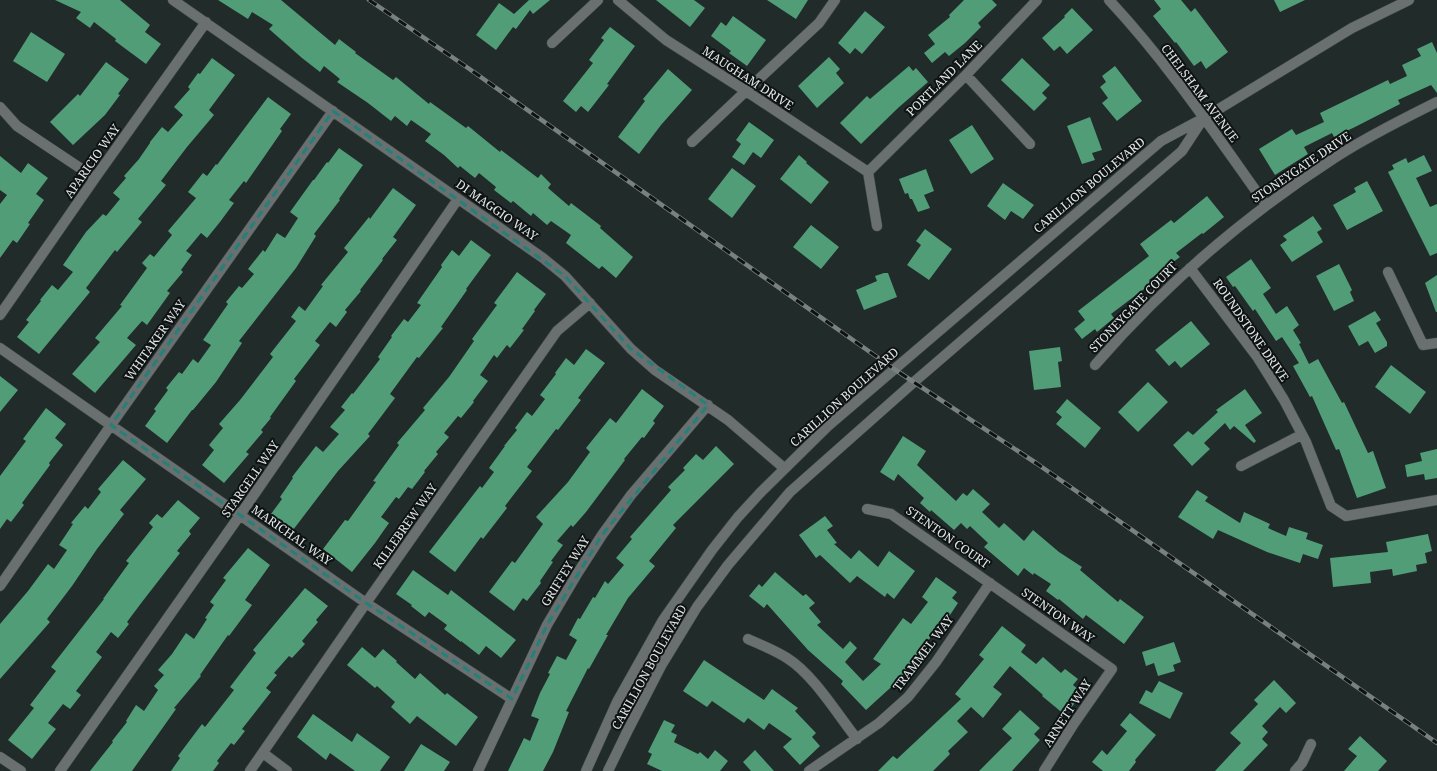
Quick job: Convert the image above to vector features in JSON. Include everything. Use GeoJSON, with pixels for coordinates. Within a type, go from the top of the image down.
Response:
{"type":"FeatureCollection","features":[{"type":"Feature","properties":{"kind":"street","name":"DI MAGGIO WAY"},"geometry":{"type":"LineString","coordinates":[[173,0],[544,258],[565,276],[631,349],[655,370],[728,420],[784,468]]}},
{"type":"Feature","properties":{"kind":"street"},"geometry":{"type":"LineString","coordinates":[[552,44],[598,0]]}},
{"type":"Feature","properties":{"kind":"street","name":"MAUGHAM DRIVE"},"geometry":{"type":"LineString","coordinates":[[618,0],[666,40],[868,172]]}},
{"type":"Feature","properties":{"kind":"street"},"geometry":{"type":"LineString","coordinates":[[692,142],[819,23],[835,0]]}},
{"type":"Feature","properties":{"kind":"street","name":"PORTLAND LANE"},"geometry":{"type":"LineString","coordinates":[[868,172],[966,75],[1037,0]]}},
{"type":"Feature","properties":{"kind":"street","name":"CHELSHAM AVENUE"},"geometry":{"type":"LineString","coordinates":[[1109,0],[1163,63],[1266,205]]}},
{"type":"Feature","properties":{"kind":"street","name":"CARILLION BOULEVARD"},"geometry":{"type":"LineString","coordinates":[[586,771],[617,702],[663,620],[712,550],[738,517],[784,468],[828,426],[1161,141],[1204,118],[1352,28],[1409,0]]}},
{"type":"Feature","properties":{"kind":"street","name":"APARICIO WAY"},"geometry":{"type":"LineString","coordinates":[[0,315],[206,22]]}},
{"type":"Feature","properties":{"kind":"street"},"geometry":{"type":"LineString","coordinates":[[966,75],[1030,144]]}},
{"type":"Feature","properties":{"kind":"street","name":"STONEYGATE DRIVE"},"geometry":{"type":"LineString","coordinates":[[1190,268],[1219,242],[1266,205],[1337,156],[1393,124],[1437,102]]}},
{"type":"Feature","properties":{"kind":"street"},"geometry":{"type":"LineString","coordinates":[[0,107],[17,126],[95,178]]}},
{"type":"Feature","properties":{"kind":"street","name":"WHITAKER WAY"},"geometry":{"type":"LineString","coordinates":[[0,586],[111,425],[333,111]]}},
{"type":"Feature","properties":{"kind":"street","name":"CARILLION BOULEVARD"},"geometry":{"type":"LineString","coordinates":[[608,771],[661,666],[697,607],[728,564],[790,492],[914,382],[1182,151],[1204,118]]}},
{"type":"Feature","properties":{"kind":"street"},"geometry":{"type":"LineString","coordinates":[[868,172],[877,226]]}},
{"type":"Feature","properties":{"kind":"street","name":"STARGELL WAY"},"geometry":{"type":"LineString","coordinates":[[60,771],[240,515],[458,199]]}},
{"type":"Feature","properties":{"kind":"street","name":"STONEYGATE COURT"},"geometry":{"type":"LineString","coordinates":[[1095,365],[1148,308],[1190,268]]}},
{"type":"Feature","properties":{"kind":"street","name":"ROUNDSTONE DRIVE"},"geometry":{"type":"LineString","coordinates":[[1190,268],[1258,358],[1284,400],[1301,435],[1331,506],[1346,516],[1437,500]]}},
{"type":"Feature","properties":{"kind":"street"},"geometry":{"type":"LineString","coordinates":[[1388,272],[1423,345],[1437,343]]}},
{"type":"Feature","properties":{"kind":"street","name":"KILLEBREW WAY"},"geometry":{"type":"LineString","coordinates":[[250,771],[557,331],[590,303]]}},
{"type":"Feature","properties":{"kind":"street","name":"MARICHAL WAY"},"geometry":{"type":"LineString","coordinates":[[0,348],[366,603],[512,699]]}},
{"type":"Feature","properties":{"kind":"street","name":"GRIFFEY WAY"},"geometry":{"type":"LineString","coordinates":[[478,771],[547,625],[576,574],[631,496],[708,405]]}},
{"type":"Feature","properties":{"kind":"street"},"geometry":{"type":"LineString","coordinates":[[1241,466],[1301,435]]}},
{"type":"Feature","properties":{"kind":"street","name":"STENTON COURT"},"geometry":{"type":"LineString","coordinates":[[867,509],[891,514],[990,583]]}},
{"type":"Feature","properties":{"kind":"street","name":"STENTON WAY"},"geometry":{"type":"LineString","coordinates":[[990,583],[1112,669]]}},
{"type":"Feature","properties":{"kind":"street","name":"TRAMMEL WAY"},"geometry":{"type":"LineString","coordinates":[[809,771],[831,755],[857,740],[894,711],[921,682],[990,583]]}},
{"type":"Feature","properties":{"kind":"street"},"geometry":{"type":"LineString","coordinates":[[748,639],[788,658],[800,668],[814,683],[857,740]]}},
{"type":"Feature","properties":{"kind":"street","name":"ARNETT WAY"},"geometry":{"type":"LineString","coordinates":[[1044,771],[1112,669]]}},
{"type":"Feature","properties":{"kind":"street"},"geometry":{"type":"LineString","coordinates":[[1295,771],[1302,763],[1311,744]]}},
{"type":"Feature","properties":{"kind":"street"},"geometry":{"type":"LineString","coordinates":[[263,753],[287,771]]}},
{"type":"Feature","properties":{"kind":"street"},"geometry":{"type":"LineString","coordinates":[[0,757],[21,771]]}},
{"type":"Feature","properties":{"kind":"highlighted area"},"geometry":{"type":"Polygon","coordinates":[[[333,111],[565,276],[631,349],[708,405],[602,535],[547,625],[512,699],[366,603],[111,425],[333,111]]]}},
{"type":"Feature","properties":{"kind":"building"},"geometry":{"type":"Polygon","coordinates":[[[55,0],[120,0],[150,25],[145,32],[161,44],[146,64],[115,41],[116,39],[94,22],[90,28],[76,18],[81,12],[55,0]]]}},
{"type":"Feature","properties":{"kind":"building"},"geometry":{"type":"Polygon","coordinates":[[[218,0],[281,0],[335,45],[339,39],[356,52],[355,53],[393,80],[396,77],[429,104],[430,102],[466,128],[468,126],[500,152],[501,150],[538,178],[541,174],[551,184],[548,188],[569,206],[571,203],[601,226],[600,228],[633,257],[616,278],[602,266],[599,269],[566,243],[571,235],[551,221],[547,225],[533,213],[531,216],[513,201],[511,203],[494,190],[496,187],[479,173],[475,178],[460,166],[458,168],[425,141],[431,134],[411,120],[407,126],[395,116],[391,121],[337,82],[340,79],[324,66],[320,72],[302,58],[269,29],[273,25],[252,12],[248,19],[218,0]]]}},
{"type":"Feature","properties":{"kind":"building"},"geometry":{"type":"Polygon","coordinates":[[[529,0],[550,0],[533,14],[530,10],[516,29],[513,27],[496,50],[476,35],[499,3],[514,14],[529,0]]]}},
{"type":"Feature","properties":{"kind":"building"},"geometry":{"type":"Polygon","coordinates":[[[656,0],[694,0],[705,8],[690,27],[656,0]]]}},
{"type":"Feature","properties":{"kind":"building"},"geometry":{"type":"Polygon","coordinates":[[[767,0],[808,0],[796,19],[767,0]]]}},
{"type":"Feature","properties":{"kind":"building"},"geometry":{"type":"Polygon","coordinates":[[[964,0],[992,0],[997,5],[978,23],[981,27],[965,43],[949,56],[945,52],[932,63],[924,53],[935,44],[928,35],[950,17],[949,15],[964,0]]]}},
{"type":"Feature","properties":{"kind":"building"},"geometry":{"type":"Polygon","coordinates":[[[1154,0],[1181,0],[1191,12],[1195,8],[1228,52],[1206,69],[1201,61],[1194,66],[1176,42],[1175,43],[1153,16],[1161,9],[1154,0]]]}},
{"type":"Feature","properties":{"kind":"building"},"geometry":{"type":"Polygon","coordinates":[[[1274,0],[1305,0],[1280,12],[1274,0]]]}},
{"type":"Feature","properties":{"kind":"building"},"geometry":{"type":"Polygon","coordinates":[[[1072,8],[1093,30],[1067,54],[1060,46],[1054,51],[1042,38],[1065,17],[1064,16],[1072,8]]]}},
{"type":"Feature","properties":{"kind":"building"},"geometry":{"type":"Polygon","coordinates":[[[865,11],[885,27],[862,54],[855,48],[850,54],[838,43],[865,11]]]}},
{"type":"Feature","properties":{"kind":"building"},"geometry":{"type":"Polygon","coordinates":[[[733,16],[766,40],[747,66],[729,53],[731,51],[711,36],[721,22],[726,26],[733,16]]]}},
{"type":"Feature","properties":{"kind":"building"},"geometry":{"type":"Polygon","coordinates":[[[610,27],[635,46],[607,84],[609,85],[588,112],[581,106],[576,112],[563,101],[593,63],[589,60],[604,40],[601,38],[610,27]]]}},
{"type":"Feature","properties":{"kind":"building"},"geometry":{"type":"Polygon","coordinates":[[[31,32],[65,54],[47,82],[13,61],[31,32]]]}},
{"type":"Feature","properties":{"kind":"building"},"geometry":{"type":"Polygon","coordinates":[[[1432,42],[1437,53],[1437,93],[1431,85],[1398,100],[1400,104],[1355,127],[1334,137],[1332,133],[1304,147],[1308,154],[1275,175],[1259,149],[1292,129],[1296,135],[1324,122],[1320,113],[1388,80],[1390,84],[1407,76],[1402,65],[1421,56],[1417,49],[1432,42]]]}},
{"type":"Feature","properties":{"kind":"building"},"geometry":{"type":"Polygon","coordinates":[[[829,57],[840,69],[836,73],[844,83],[817,108],[798,86],[829,57]]]}},
{"type":"Feature","properties":{"kind":"building"},"geometry":{"type":"Polygon","coordinates":[[[212,58],[235,75],[209,110],[214,115],[161,181],[166,185],[138,219],[142,222],[117,252],[115,250],[86,288],[90,292],[39,354],[17,337],[29,322],[26,320],[52,285],[58,290],[73,272],[63,265],[86,232],[103,214],[106,216],[120,199],[113,193],[126,178],[124,176],[139,159],[162,127],[168,132],[183,115],[174,107],[190,89],[188,87],[198,73],[200,74],[212,58]]]}},
{"type":"Feature","properties":{"kind":"building"},"geometry":{"type":"Polygon","coordinates":[[[1022,58],[1050,85],[1042,93],[1047,98],[1034,111],[1001,80],[1022,58]]]}},
{"type":"Feature","properties":{"kind":"building"},"geometry":{"type":"Polygon","coordinates":[[[106,62],[129,79],[118,94],[120,95],[105,115],[73,145],[50,122],[78,94],[80,96],[106,62]]]}},
{"type":"Feature","properties":{"kind":"building"},"geometry":{"type":"Polygon","coordinates":[[[909,66],[913,71],[916,68],[928,82],[898,108],[861,144],[840,123],[867,96],[870,99],[909,66]]]}},
{"type":"Feature","properties":{"kind":"building"},"geometry":{"type":"Polygon","coordinates":[[[1115,66],[1142,101],[1117,121],[1102,103],[1108,98],[1100,87],[1106,82],[1102,76],[1115,66]]]}},
{"type":"Feature","properties":{"kind":"building"},"geometry":{"type":"Polygon","coordinates":[[[668,69],[692,90],[661,125],[639,154],[618,137],[645,101],[643,99],[668,69]]]}},
{"type":"Feature","properties":{"kind":"building"},"geometry":{"type":"Polygon","coordinates":[[[268,97],[291,114],[280,129],[282,131],[246,183],[244,181],[229,200],[234,203],[220,222],[207,238],[201,233],[186,251],[192,255],[181,270],[183,272],[167,291],[170,293],[147,325],[142,321],[127,338],[136,345],[95,393],[72,374],[100,342],[95,338],[122,306],[120,305],[147,268],[142,263],[150,254],[154,257],[172,235],[168,231],[196,198],[188,192],[203,173],[207,176],[216,164],[217,165],[268,97]]]}},
{"type":"Feature","properties":{"kind":"building"},"geometry":{"type":"Polygon","coordinates":[[[1090,117],[1102,150],[1092,153],[1095,160],[1082,164],[1067,126],[1090,117]]]}},
{"type":"Feature","properties":{"kind":"building"},"geometry":{"type":"Polygon","coordinates":[[[749,122],[774,140],[761,158],[753,152],[744,165],[732,157],[741,144],[736,140],[749,122]]]}},
{"type":"Feature","properties":{"kind":"building"},"geometry":{"type":"Polygon","coordinates":[[[972,125],[994,159],[971,174],[949,140],[972,125]]]}},
{"type":"Feature","properties":{"kind":"building"},"geometry":{"type":"Polygon","coordinates":[[[339,148],[363,165],[339,199],[340,200],[314,234],[316,236],[296,268],[239,341],[242,343],[216,382],[167,443],[145,426],[156,411],[154,409],[168,390],[166,388],[179,372],[182,374],[193,359],[198,363],[211,345],[203,340],[228,304],[226,302],[239,286],[242,288],[254,274],[248,269],[263,250],[265,252],[277,233],[285,238],[298,218],[290,212],[339,148]]]}},
{"type":"Feature","properties":{"kind":"building"},"geometry":{"type":"Polygon","coordinates":[[[799,155],[807,162],[806,163],[829,182],[811,204],[780,179],[799,155]]]}},
{"type":"Feature","properties":{"kind":"building"},"geometry":{"type":"Polygon","coordinates":[[[1424,155],[1432,171],[1416,178],[1430,207],[1437,204],[1437,253],[1430,256],[1388,172],[1394,169],[1392,165],[1406,158],[1408,163],[1424,155]]]}},
{"type":"Feature","properties":{"kind":"building"},"geometry":{"type":"Polygon","coordinates":[[[0,156],[21,173],[28,163],[48,178],[36,194],[44,200],[28,223],[30,224],[17,243],[13,240],[0,258],[0,204],[7,195],[0,190],[0,156]]]}},
{"type":"Feature","properties":{"kind":"building"},"geometry":{"type":"Polygon","coordinates":[[[732,168],[756,186],[732,218],[708,199],[732,168]]]}},
{"type":"Feature","properties":{"kind":"building"},"geometry":{"type":"Polygon","coordinates":[[[926,169],[934,191],[924,195],[930,208],[918,212],[908,193],[905,194],[899,179],[926,169]]]}},
{"type":"Feature","properties":{"kind":"building"},"geometry":{"type":"Polygon","coordinates":[[[1367,181],[1383,211],[1347,230],[1333,205],[1356,192],[1354,188],[1367,181]]]}},
{"type":"Feature","properties":{"kind":"building"},"geometry":{"type":"Polygon","coordinates":[[[1003,183],[1034,205],[1023,219],[1011,211],[1005,220],[987,206],[1003,183]]]}},
{"type":"Feature","properties":{"kind":"building"},"geometry":{"type":"Polygon","coordinates":[[[393,188],[416,205],[393,237],[397,240],[360,290],[361,291],[345,310],[347,312],[336,327],[330,322],[315,341],[320,345],[294,379],[296,381],[261,430],[263,432],[246,452],[249,454],[224,483],[202,465],[214,450],[209,445],[223,428],[219,424],[240,400],[273,357],[270,354],[296,321],[291,317],[299,306],[305,311],[323,286],[321,285],[348,252],[344,248],[369,217],[370,219],[393,188]]]}},
{"type":"Feature","properties":{"kind":"building"},"geometry":{"type":"Polygon","coordinates":[[[1207,196],[1224,217],[1176,253],[1180,257],[1149,280],[1152,283],[1111,314],[1114,318],[1097,332],[1095,329],[1082,339],[1074,329],[1085,320],[1078,311],[1149,256],[1140,244],[1171,220],[1174,223],[1207,196]]]}},
{"type":"Feature","properties":{"kind":"building"},"geometry":{"type":"Polygon","coordinates":[[[1313,216],[1322,229],[1317,232],[1323,242],[1292,262],[1280,245],[1287,240],[1283,236],[1313,216]]]}},
{"type":"Feature","properties":{"kind":"building"},"geometry":{"type":"Polygon","coordinates":[[[811,225],[839,247],[821,269],[793,247],[811,225]]]}},
{"type":"Feature","properties":{"kind":"building"},"geometry":{"type":"Polygon","coordinates":[[[925,229],[952,249],[929,280],[907,265],[921,245],[916,241],[925,229]]]}},
{"type":"Feature","properties":{"kind":"building"},"geometry":{"type":"Polygon","coordinates":[[[471,240],[491,255],[441,327],[443,328],[419,358],[417,357],[390,394],[395,398],[368,434],[370,436],[338,471],[293,530],[271,514],[282,499],[280,497],[293,478],[292,477],[316,446],[323,452],[339,434],[330,427],[345,410],[341,407],[380,359],[378,357],[404,319],[408,322],[421,305],[417,303],[452,250],[459,256],[471,240]]]}},
{"type":"Feature","properties":{"kind":"building"},"geometry":{"type":"Polygon","coordinates":[[[1251,259],[1271,288],[1263,294],[1276,314],[1287,306],[1299,325],[1293,330],[1301,343],[1299,344],[1309,364],[1318,359],[1342,403],[1344,402],[1368,453],[1373,451],[1386,488],[1357,498],[1339,449],[1336,450],[1312,396],[1310,397],[1293,366],[1299,363],[1282,337],[1276,341],[1255,309],[1253,311],[1235,286],[1233,287],[1226,277],[1251,259]]]}},
{"type":"Feature","properties":{"kind":"building"},"geometry":{"type":"Polygon","coordinates":[[[1339,264],[1352,290],[1350,292],[1354,301],[1334,311],[1316,276],[1339,264]]]}},
{"type":"Feature","properties":{"kind":"building"},"geometry":{"type":"Polygon","coordinates":[[[517,272],[546,294],[522,329],[524,330],[510,348],[507,345],[497,358],[494,355],[480,375],[488,381],[461,418],[458,416],[444,433],[449,437],[436,452],[438,454],[412,489],[408,487],[399,499],[396,497],[381,517],[389,523],[352,572],[323,549],[345,520],[348,521],[376,482],[373,481],[399,445],[397,443],[425,410],[423,408],[449,377],[474,341],[472,339],[497,305],[494,303],[517,272]]]}},
{"type":"Feature","properties":{"kind":"building"},"geometry":{"type":"Polygon","coordinates":[[[888,273],[897,297],[864,310],[856,290],[877,281],[875,276],[888,273]]]}},
{"type":"Feature","properties":{"kind":"building"},"geometry":{"type":"Polygon","coordinates":[[[1437,275],[1437,312],[1436,312],[1425,283],[1437,275]]]}},
{"type":"Feature","properties":{"kind":"building"},"geometry":{"type":"Polygon","coordinates":[[[1375,311],[1381,320],[1376,323],[1387,342],[1387,346],[1375,353],[1368,341],[1359,346],[1348,326],[1375,311]]]}},
{"type":"Feature","properties":{"kind":"building"},"geometry":{"type":"Polygon","coordinates":[[[1191,321],[1210,344],[1181,368],[1175,361],[1169,366],[1155,350],[1191,321]]]}},
{"type":"Feature","properties":{"kind":"building"},"geometry":{"type":"Polygon","coordinates":[[[1060,347],[1062,361],[1058,362],[1061,387],[1034,390],[1029,351],[1060,347]]]}},
{"type":"Feature","properties":{"kind":"building"},"geometry":{"type":"Polygon","coordinates":[[[586,349],[605,363],[578,398],[581,400],[558,430],[556,429],[527,467],[532,471],[505,506],[507,508],[483,539],[481,537],[455,572],[429,552],[480,486],[482,488],[494,472],[489,468],[517,430],[515,428],[527,412],[532,416],[545,399],[540,395],[566,358],[574,365],[586,349]]]}},
{"type":"Feature","properties":{"kind":"building"},"geometry":{"type":"Polygon","coordinates":[[[1391,365],[1426,392],[1410,414],[1375,387],[1391,365]]]}},
{"type":"Feature","properties":{"kind":"building"},"geometry":{"type":"Polygon","coordinates":[[[0,376],[18,390],[0,412],[0,376]]]}},
{"type":"Feature","properties":{"kind":"building"},"geometry":{"type":"Polygon","coordinates":[[[1148,382],[1168,402],[1138,432],[1118,412],[1148,382]]]}},
{"type":"Feature","properties":{"kind":"building"},"geometry":{"type":"Polygon","coordinates":[[[642,389],[664,406],[653,421],[655,423],[644,438],[642,437],[624,459],[625,460],[586,512],[573,527],[571,525],[557,541],[563,545],[551,561],[553,562],[540,581],[541,583],[527,601],[523,598],[514,611],[489,592],[512,561],[515,563],[543,524],[536,517],[568,482],[590,452],[586,448],[610,418],[616,423],[642,389]]]}},
{"type":"Feature","properties":{"kind":"building"},"geometry":{"type":"Polygon","coordinates":[[[1245,389],[1262,413],[1245,425],[1256,441],[1254,443],[1234,426],[1230,430],[1225,423],[1204,443],[1210,449],[1192,466],[1173,445],[1188,431],[1193,435],[1218,412],[1216,410],[1245,389]]]}},
{"type":"Feature","properties":{"kind":"building"},"geometry":{"type":"Polygon","coordinates":[[[1067,399],[1101,428],[1085,448],[1056,424],[1062,417],[1056,412],[1067,399]]]}},
{"type":"Feature","properties":{"kind":"building"},"geometry":{"type":"Polygon","coordinates":[[[46,408],[66,424],[55,438],[63,445],[22,503],[24,505],[11,522],[7,519],[0,529],[0,476],[26,441],[23,439],[46,408]]]}},
{"type":"Feature","properties":{"kind":"building"},"geometry":{"type":"Polygon","coordinates":[[[903,436],[926,451],[917,465],[956,501],[963,493],[967,496],[973,489],[990,504],[982,512],[999,528],[1004,523],[1024,541],[1033,530],[1059,552],[1082,567],[1080,570],[1118,602],[1120,599],[1144,617],[1124,644],[1086,615],[1083,619],[1059,599],[1058,600],[1046,591],[1051,584],[1034,573],[1033,575],[1024,568],[1018,576],[984,547],[988,543],[970,526],[967,529],[961,523],[954,530],[931,510],[930,512],[920,503],[924,498],[898,474],[894,481],[880,472],[903,436]]]}},
{"type":"Feature","properties":{"kind":"building"},"geometry":{"type":"Polygon","coordinates":[[[716,446],[734,464],[673,525],[676,528],[649,561],[655,566],[628,598],[606,635],[608,635],[589,669],[588,668],[566,711],[569,712],[553,752],[543,771],[508,771],[524,738],[530,741],[539,719],[531,716],[540,693],[550,674],[548,673],[557,656],[566,660],[577,640],[569,635],[578,618],[580,619],[593,597],[595,598],[605,581],[608,584],[624,565],[616,558],[632,539],[630,537],[671,490],[668,487],[685,470],[683,468],[696,454],[703,460],[716,446]]]}},
{"type":"Feature","properties":{"kind":"building"},"geometry":{"type":"Polygon","coordinates":[[[1437,449],[1437,478],[1425,480],[1424,474],[1407,477],[1405,465],[1422,461],[1420,453],[1437,449]]]}},
{"type":"Feature","properties":{"kind":"building"},"geometry":{"type":"Polygon","coordinates":[[[123,460],[146,479],[120,510],[124,514],[47,619],[50,622],[0,679],[0,624],[28,591],[48,564],[54,569],[67,550],[59,545],[73,524],[71,523],[85,506],[88,509],[101,492],[98,489],[123,460]]]}},
{"type":"Feature","properties":{"kind":"building"},"geometry":{"type":"Polygon","coordinates":[[[1197,490],[1208,497],[1205,501],[1240,523],[1244,512],[1270,524],[1268,528],[1286,536],[1289,527],[1308,533],[1306,539],[1323,545],[1318,559],[1303,554],[1300,563],[1267,552],[1218,530],[1213,539],[1178,517],[1197,490]]]}},
{"type":"Feature","properties":{"kind":"building"},"geometry":{"type":"Polygon","coordinates":[[[178,500],[200,518],[189,531],[191,534],[177,551],[180,553],[127,622],[129,624],[118,638],[111,632],[96,652],[102,657],[76,691],[81,695],[70,709],[63,704],[48,723],[56,729],[32,759],[8,740],[34,708],[30,705],[56,671],[51,667],[104,599],[129,563],[126,561],[153,527],[149,523],[157,514],[162,518],[178,500]]]}},
{"type":"Feature","properties":{"kind":"building"},"geometry":{"type":"Polygon","coordinates":[[[825,516],[833,526],[827,530],[837,543],[834,544],[851,559],[859,550],[878,567],[889,551],[915,571],[894,599],[887,593],[885,597],[857,576],[850,583],[820,555],[816,558],[799,535],[825,516]]]}},
{"type":"Feature","properties":{"kind":"building"},"geometry":{"type":"Polygon","coordinates":[[[1428,534],[1432,551],[1425,553],[1427,563],[1416,565],[1417,571],[1393,576],[1392,569],[1370,572],[1371,583],[1333,587],[1330,558],[1388,552],[1386,542],[1428,534]]]}},
{"type":"Feature","properties":{"kind":"building"},"geometry":{"type":"Polygon","coordinates":[[[248,548],[270,565],[245,600],[252,605],[229,636],[228,635],[200,675],[201,676],[174,708],[176,709],[132,771],[90,771],[127,722],[126,721],[136,705],[144,711],[158,690],[154,686],[164,675],[158,670],[172,654],[186,633],[194,639],[214,605],[210,602],[226,580],[223,578],[248,548]]]}},
{"type":"Feature","properties":{"kind":"building"},"geometry":{"type":"Polygon","coordinates":[[[413,570],[448,595],[451,590],[516,640],[501,658],[486,646],[479,655],[444,629],[447,625],[429,612],[425,617],[411,606],[412,605],[396,594],[413,570]]]}},
{"type":"Feature","properties":{"kind":"building"},"geometry":{"type":"Polygon","coordinates":[[[775,572],[803,596],[806,594],[815,603],[809,608],[821,622],[817,625],[843,649],[850,641],[857,648],[845,662],[863,681],[881,664],[873,659],[903,618],[911,624],[928,602],[922,597],[936,577],[957,592],[952,598],[958,603],[946,621],[944,620],[917,655],[920,656],[902,680],[900,679],[866,710],[841,684],[843,681],[808,650],[767,604],[764,608],[749,596],[759,584],[762,587],[775,572]]]}},
{"type":"Feature","properties":{"kind":"building"},"geometry":{"type":"Polygon","coordinates":[[[305,588],[328,606],[316,620],[318,622],[302,641],[305,644],[292,658],[289,656],[274,673],[277,675],[266,688],[271,692],[242,729],[245,731],[234,745],[231,743],[217,761],[219,763],[213,771],[171,771],[180,758],[178,756],[202,724],[205,727],[234,690],[230,687],[256,653],[253,650],[305,588]]]}},
{"type":"Feature","properties":{"kind":"building"},"geometry":{"type":"Polygon","coordinates":[[[1002,626],[1026,645],[1021,652],[1036,664],[1043,657],[1061,673],[1065,669],[1078,679],[1073,685],[1083,693],[1065,715],[1010,666],[993,687],[1002,694],[983,718],[971,707],[957,721],[968,732],[948,751],[950,754],[933,771],[878,771],[893,756],[897,759],[961,699],[955,694],[984,659],[979,655],[1002,626]]]}},
{"type":"Feature","properties":{"kind":"building"},"geometry":{"type":"Polygon","coordinates":[[[1174,642],[1181,662],[1173,665],[1175,671],[1158,676],[1154,663],[1146,666],[1142,652],[1174,642]]]}},
{"type":"Feature","properties":{"kind":"building"},"geometry":{"type":"Polygon","coordinates":[[[362,647],[375,658],[383,649],[415,679],[420,673],[445,695],[447,693],[478,717],[456,746],[417,716],[410,724],[391,707],[395,702],[377,686],[375,688],[347,665],[362,647]]]}},
{"type":"Feature","properties":{"kind":"building"},"geometry":{"type":"Polygon","coordinates":[[[704,660],[764,700],[772,689],[798,708],[795,711],[816,733],[812,737],[820,746],[800,765],[783,747],[792,739],[769,723],[764,730],[748,718],[744,723],[712,701],[707,707],[683,691],[704,660]]]}},
{"type":"Feature","properties":{"kind":"building"},"geometry":{"type":"Polygon","coordinates":[[[1274,680],[1296,703],[1286,713],[1280,707],[1262,726],[1268,732],[1262,739],[1268,745],[1243,771],[1215,771],[1241,743],[1230,733],[1258,704],[1254,700],[1274,680]]]}},
{"type":"Feature","properties":{"kind":"building"},"geometry":{"type":"Polygon","coordinates":[[[1159,681],[1183,693],[1170,719],[1139,703],[1146,690],[1152,693],[1159,681]]]}},
{"type":"Feature","properties":{"kind":"building"},"geometry":{"type":"Polygon","coordinates":[[[1020,710],[1040,728],[1034,734],[1040,740],[1012,771],[979,771],[1012,738],[1002,729],[1020,710]]]}},
{"type":"Feature","properties":{"kind":"building"},"geometry":{"type":"Polygon","coordinates":[[[1130,713],[1156,735],[1135,760],[1136,762],[1129,771],[1103,771],[1092,762],[1102,750],[1107,755],[1127,731],[1120,725],[1130,713]]]}},
{"type":"Feature","properties":{"kind":"building"},"geometry":{"type":"Polygon","coordinates":[[[313,714],[352,742],[357,733],[390,757],[380,771],[355,771],[330,753],[326,760],[297,737],[313,714]]]}},
{"type":"Feature","properties":{"kind":"building"},"geometry":{"type":"Polygon","coordinates":[[[664,720],[675,725],[671,732],[677,735],[674,742],[698,754],[700,752],[708,759],[715,750],[728,761],[720,771],[662,771],[647,764],[652,754],[648,752],[664,720]]]}},
{"type":"Feature","properties":{"kind":"building"},"geometry":{"type":"Polygon","coordinates":[[[1360,736],[1387,761],[1378,771],[1344,771],[1357,756],[1348,749],[1360,736]]]}},
{"type":"Feature","properties":{"kind":"building"},"geometry":{"type":"Polygon","coordinates":[[[421,744],[450,762],[444,771],[404,771],[421,744]]]}},
{"type":"Feature","properties":{"kind":"building"},"geometry":{"type":"Polygon","coordinates":[[[755,750],[774,771],[751,771],[743,762],[755,750]]]}},
{"type":"Feature","properties":{"kind":"railway"},"geometry":{"type":"LineString","coordinates":[[369,0],[468,68],[894,369],[1036,463],[1437,743]]}}]}
